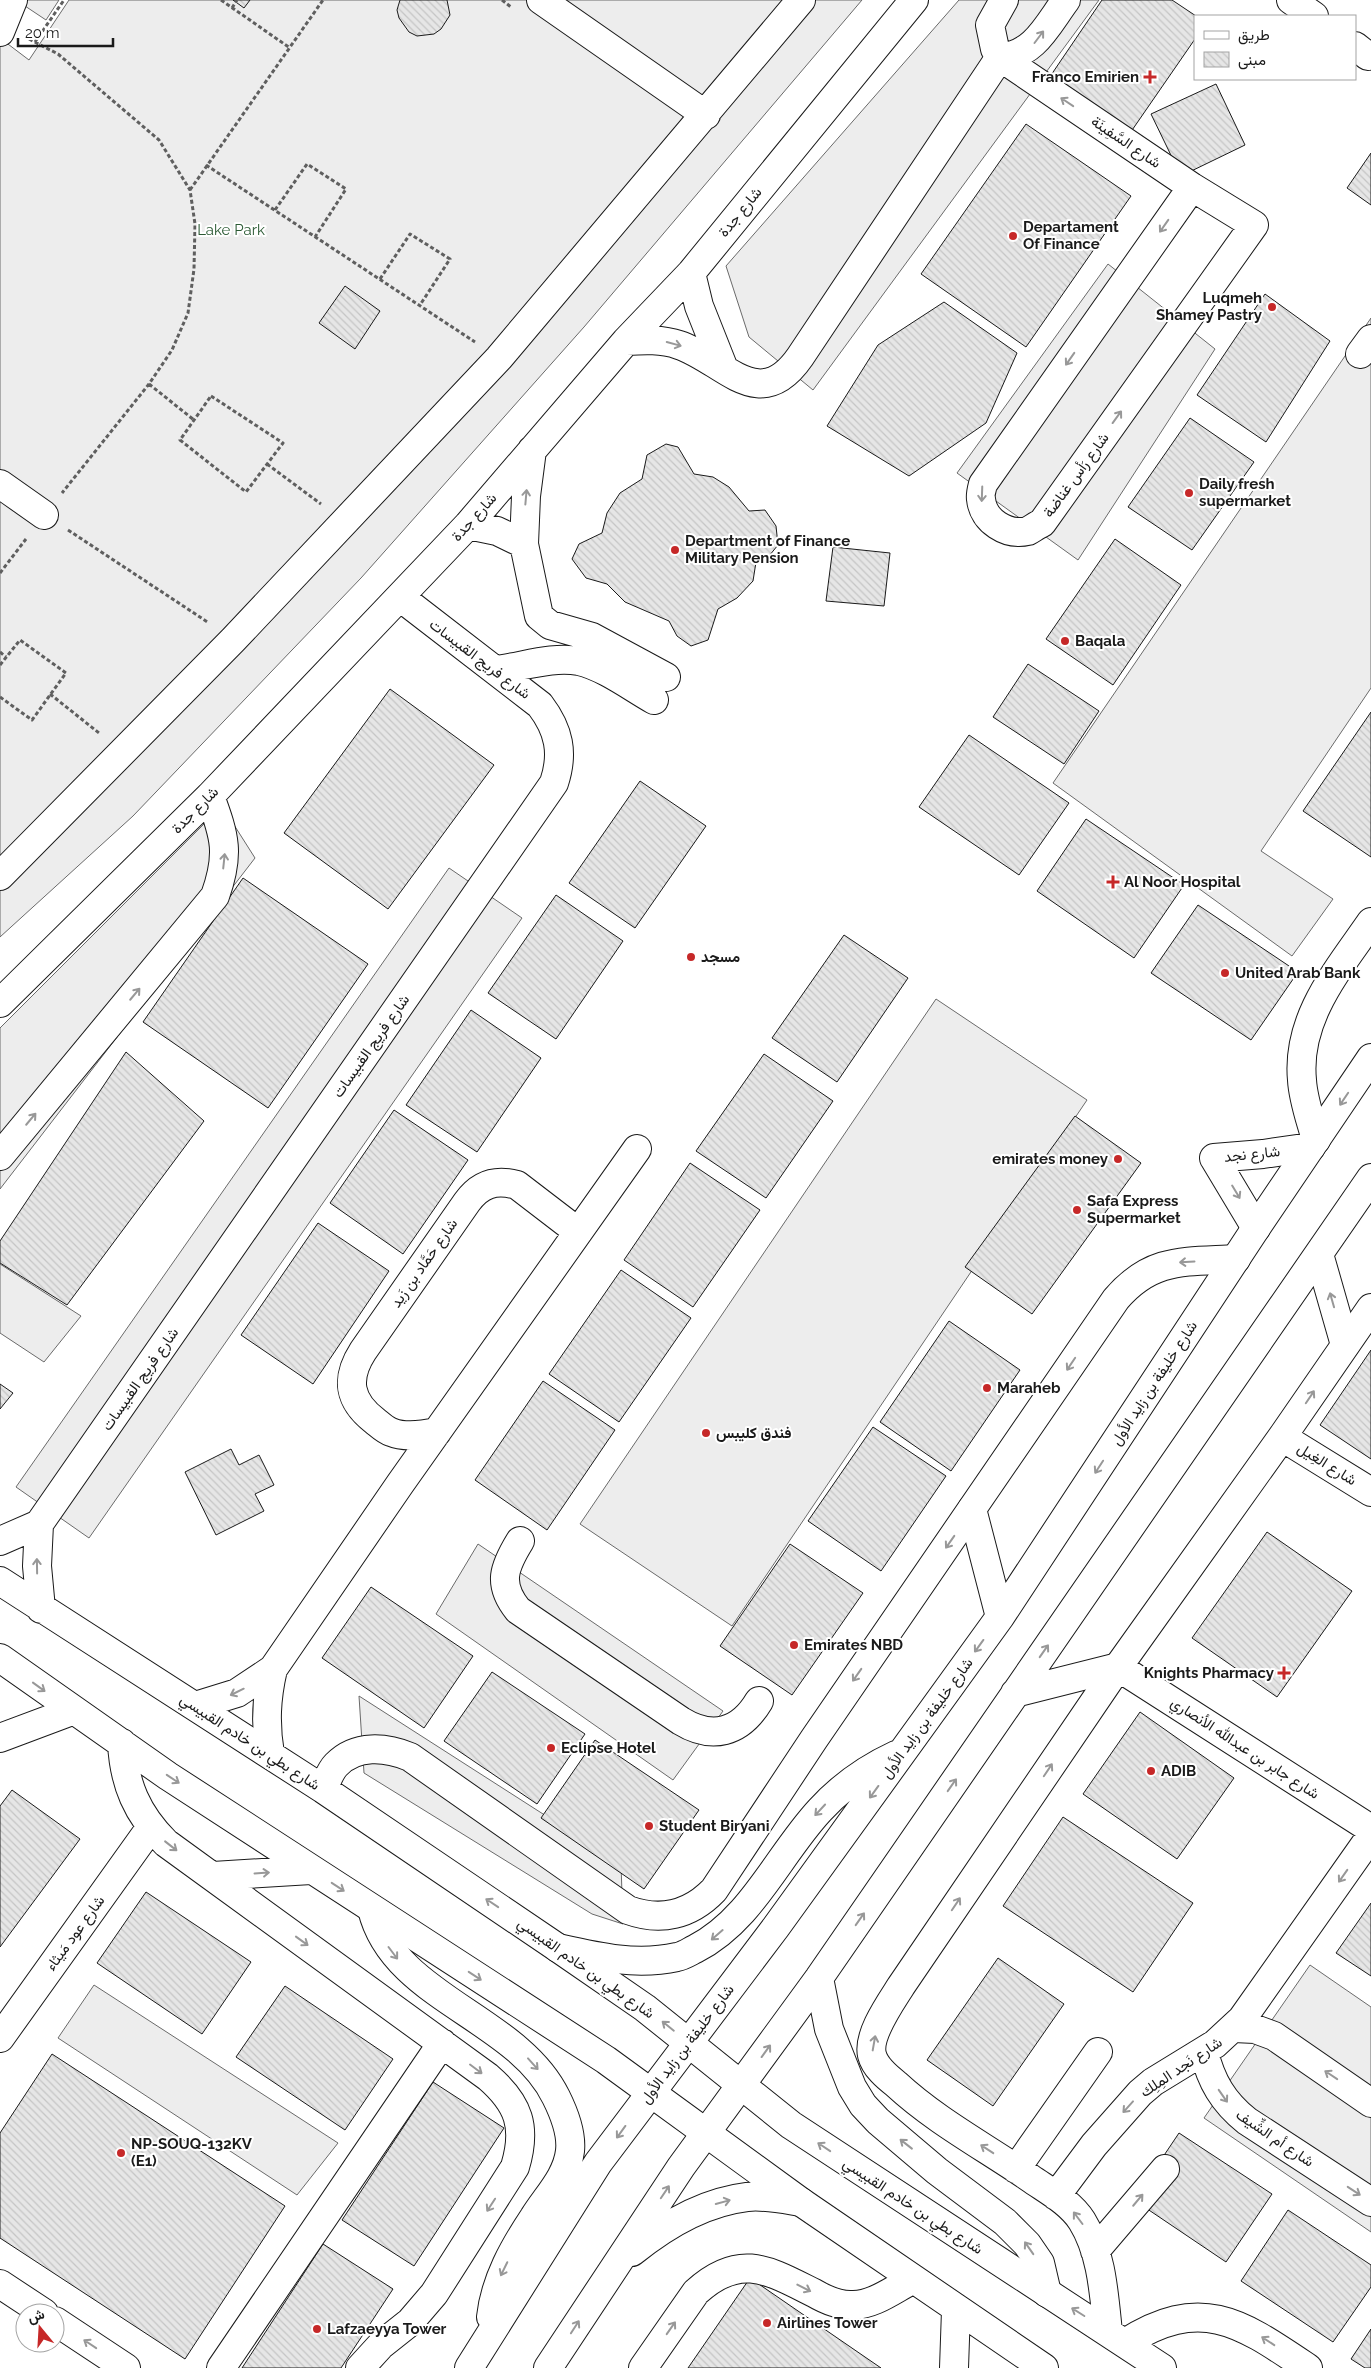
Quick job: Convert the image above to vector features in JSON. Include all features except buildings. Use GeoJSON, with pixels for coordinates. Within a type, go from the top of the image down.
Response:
{"type":"FeatureCollection","features":[{"type":"Feature","properties":{"kind":"street"},"geometry":{"type":"LineString","coordinates":[[1,30],[13,0]]}},
{"type":"Feature","properties":{"kind":"street"},"geometry":{"type":"LineString","coordinates":[[541,0],[706,115]]}},
{"type":"Feature","properties":{"kind":"street"},"geometry":{"type":"LineString","coordinates":[[0,876],[234,640],[499,358],[706,115],[801,0]]}},
{"type":"Feature","properties":{"kind":"street","name":"شارع جدة"},"geometry":{"type":"LineString","coordinates":[[0,1003],[210,796],[468,525],[626,341],[691,273],[914,0]]}},
{"type":"Feature","properties":{"kind":"street"},"geometry":{"type":"LineString","coordinates":[[1000,57],[992,41],[990,24],[1004,0]]}},
{"type":"Feature","properties":{"kind":"street"},"geometry":{"type":"LineString","coordinates":[[626,341],[653,340],[678,345],[702,355],[744,381],[762,384],[773,382],[792,369],[1000,57],[1019,53],[1035,42],[1066,0]]}},
{"type":"Feature","properties":{"kind":"street"},"geometry":{"type":"LineString","coordinates":[[1291,0],[1313,15]]}},
{"type":"Feature","properties":{"kind":"street","name":"شارع السَّفِينَة"},"geometry":{"type":"LineString","coordinates":[[1000,57],[1192,187],[1254,225]]}},
{"type":"Feature","properties":{"kind":"street","name":"شارع رَأس غناضة"},"geometry":{"type":"LineString","coordinates":[[1192,187],[983,484],[981,499],[986,514],[997,526],[1012,531],[1028,530],[1042,523],[1254,225]]}},
{"type":"Feature","properties":{"kind":"street"},"geometry":{"type":"LineString","coordinates":[[691,273],[699,306],[724,369]]}},
{"type":"Feature","properties":{"kind":"street"},"geometry":{"type":"LineString","coordinates":[[495,670],[552,661],[578,661],[660,689],[592,637],[557,628],[544,622],[536,610],[524,544],[526,496],[532,450]]}},
{"type":"Feature","properties":{"kind":"street"},"geometry":{"type":"LineString","coordinates":[[0,484],[44,515]]}},
{"type":"Feature","properties":{"kind":"street"},"geometry":{"type":"LineString","coordinates":[[468,525],[497,531],[524,544]]}},
{"type":"Feature","properties":{"kind":"street","name":"شارع فريج القبيسات"},"geometry":{"type":"LineString","coordinates":[[39,1524],[554,783],[559,767],[560,750],[557,733],[550,718],[540,704],[400,597]]}},
{"type":"Feature","properties":{"kind":"street"},"geometry":{"type":"LineString","coordinates":[[0,1156],[215,896],[223,874],[226,850],[221,827],[210,796]]}},
{"type":"Feature","properties":{"kind":"street"},"geometry":{"type":"LineString","coordinates":[[1314,1143],[1302,1082],[1301,1056],[1305,1032],[1314,1008],[1371,922]]}},
{"type":"Feature","properties":{"kind":"street","name":"شارع خليفة بن زايد الأول"},"geometry":{"type":"LineString","coordinates":[[469,2368],[575,2198],[650,2093],[776,1927],[1000,1617],[1256,1228],[1371,1058]]}},
{"type":"Feature","properties":{"kind":"street","name":"شارع نجد"},"geometry":{"type":"LineString","coordinates":[[1256,1228],[1214,1158],[1263,1154],[1314,1143]]}},
{"type":"Feature","properties":{"kind":"street"},"geometry":{"type":"LineString","coordinates":[[195,1706],[236,1693],[256,1682],[273,1669],[577,1231],[637,1149]]}},
{"type":"Feature","properties":{"kind":"street"},"geometry":{"type":"LineString","coordinates":[[548,2368],[681,2167],[819,1978],[1371,1178]]}},
{"type":"Feature","properties":{"kind":"street","name":"شارع حَمَّاد بن زَيد"},"geometry":{"type":"LineString","coordinates":[[437,1432],[414,1435],[390,1432],[364,1413],[356,1402],[352,1389],[352,1376],[356,1362],[474,1192],[494,1182],[506,1182],[517,1186],[577,1231]]}},
{"type":"Feature","properties":{"kind":"street"},"geometry":{"type":"LineString","coordinates":[[1320,1254],[1345,1346]]}},
{"type":"Feature","properties":{"kind":"street"},"geometry":{"type":"LineString","coordinates":[[323,1789],[336,1765],[348,1756],[363,1750],[379,1748],[395,1751],[410,1757],[628,1910],[642,1916],[659,1917],[689,1910],[703,1901],[714,1890],[814,1739],[1116,1299],[1128,1285],[1142,1274],[1158,1267],[1175,1263],[1236,1259]]}},
{"type":"Feature","properties":{"kind":"street"},"geometry":{"type":"LineString","coordinates":[[1308,2368],[1254,2332],[1216,2319],[1178,2320],[1116,2337],[1095,2251],[1082,2221],[1069,2206],[1056,2196],[919,2105],[879,2068],[872,2054],[874,2037],[881,2018],[901,1986],[1118,1667],[1282,1437],[1371,1308]]}},
{"type":"Feature","properties":{"kind":"street"},"geometry":{"type":"LineString","coordinates":[[390,1432],[399,1458],[400,1484]]}},
{"type":"Feature","properties":{"kind":"street","name":"شارع الغِيل"},"geometry":{"type":"LineString","coordinates":[[1282,1437],[1371,1492]]}},
{"type":"Feature","properties":{"kind":"street"},"geometry":{"type":"LineString","coordinates":[[972,1509],[1000,1617]]}},
{"type":"Feature","properties":{"kind":"street"},"geometry":{"type":"LineString","coordinates":[[0,1541],[39,1524],[37,1566],[41,1609]]}},
{"type":"Feature","properties":{"kind":"street"},"geometry":{"type":"LineString","coordinates":[[520,1541],[507,1564],[504,1574],[507,1594],[518,1610],[681,1721],[692,1728],[705,1732],[718,1732],[743,1722],[759,1702]]}},
{"type":"Feature","properties":{"kind":"street","name":"شارع بطي بن خادم القبيسي"},"geometry":{"type":"LineString","coordinates":[[0,1581],[270,1754],[558,1948],[645,2008],[791,2125],[1162,2368]]}},
{"type":"Feature","properties":{"kind":"street"},"geometry":{"type":"LineString","coordinates":[[0,1658],[72,1711],[311,1870],[606,2060],[801,2202],[1033,2366]]}},
{"type":"Feature","properties":{"kind":"street"},"geometry":{"type":"LineString","coordinates":[[1016,1693],[1118,1667]]}},
{"type":"Feature","properties":{"kind":"street","name":"شارع جابر بن عبدالله الأنصاري"},"geometry":{"type":"LineString","coordinates":[[1118,1667],[1371,1829]]}},
{"type":"Feature","properties":{"kind":"street"},"geometry":{"type":"LineString","coordinates":[[270,1754],[266,1716],[267,1697],[273,1669]]}},
{"type":"Feature","properties":{"kind":"street"},"geometry":{"type":"LineString","coordinates":[[0,1738],[72,1711]]}},
{"type":"Feature","properties":{"kind":"street"},"geometry":{"type":"LineString","coordinates":[[122,1743],[123,1766],[129,1788],[138,1809],[151,1828],[166,1843],[442,2043],[503,2090],[514,2107],[520,2125],[521,2146],[515,2167],[434,2294],[410,2322],[381,2345],[360,2368]]}},
{"type":"Feature","properties":{"kind":"street"},"geometry":{"type":"LineString","coordinates":[[558,1948],[604,1958],[652,1960],[680,1957],[710,1941],[743,1911],[820,1809],[859,1775],[902,1752]]}},
{"type":"Feature","properties":{"kind":"street","name":"شارع عود مَيثاء"},"geometry":{"type":"LineString","coordinates":[[0,2038],[151,1828]]}},
{"type":"Feature","properties":{"kind":"street","name":"شارع نَجد المِلِك"},"geometry":{"type":"LineString","coordinates":[[1056,2196],[1094,2145],[1140,2094],[1153,2082],[1204,2052],[1234,2028],[1258,1999],[1371,1836]]}},
{"type":"Feature","properties":{"kind":"street"},"geometry":{"type":"LineString","coordinates":[[213,1876],[311,1870]]}},
{"type":"Feature","properties":{"kind":"street"},"geometry":{"type":"LineString","coordinates":[[372,1909],[381,1936],[397,1959],[531,2061],[551,2086],[568,2129],[570,2152],[564,2172],[534,2217],[501,2276],[491,2313],[488,2335]]}},
{"type":"Feature","properties":{"kind":"street"},"geometry":{"type":"LineString","coordinates":[[819,1978],[829,2029],[852,2087],[863,2105],[878,2121],[937,2171],[1005,2222],[1027,2244],[1040,2263],[1047,2293]]}},
{"type":"Feature","properties":{"kind":"street"},"geometry":{"type":"LineString","coordinates":[[1234,2028],[1255,2029],[1274,2036],[1371,2103]]}},
{"type":"Feature","properties":{"kind":"street"},"geometry":{"type":"LineString","coordinates":[[221,2368],[442,2043]]}},
{"type":"Feature","properties":{"kind":"street"},"geometry":{"type":"LineString","coordinates":[[1016,2169],[1098,2052]]}},
{"type":"Feature","properties":{"kind":"street","name":"شارع أم الشِّيف"},"geometry":{"type":"LineString","coordinates":[[1204,2052],[1214,2084],[1234,2111],[1371,2202]]}},
{"type":"Feature","properties":{"kind":"street"},"geometry":{"type":"LineString","coordinates":[[1095,2251],[1165,2168]]}},
{"type":"Feature","properties":{"kind":"street"},"geometry":{"type":"LineString","coordinates":[[610,2274],[650,2237],[674,2223],[720,2202],[747,2197],[774,2197],[801,2202]]}},
{"type":"Feature","properties":{"kind":"street"},"geometry":{"type":"LineString","coordinates":[[643,2368],[696,2292],[707,2282],[732,2270],[747,2268],[769,2271],[822,2298],[843,2305],[866,2304],[912,2280]]}},
{"type":"Feature","properties":{"kind":"street"},"geometry":{"type":"LineString","coordinates":[[0,2284],[29,2303]]}},
{"type":"Feature","properties":{"kind":"street"},"geometry":{"type":"LineString","coordinates":[[954,2368],[956,2310]]}},
{"type":"Feature","properties":{"kind":"street"},"geometry":{"type":"LineString","coordinates":[[65,2328],[126,2368]]}},
{"type":"Feature","properties":{"kind":"path"},"geometry":{"type":"LineString","coordinates":[[35,42],[64,0]]}},
{"type":"Feature","properties":{"kind":"path"},"geometry":{"type":"LineString","coordinates":[[221,0],[290,48]]}},
{"type":"Feature","properties":{"kind":"path"},"geometry":{"type":"LineString","coordinates":[[232,8],[237,0]]}},
{"type":"Feature","properties":{"kind":"path"},"geometry":{"type":"LineString","coordinates":[[190,190],[324,0]]}},
{"type":"Feature","properties":{"kind":"path"},"geometry":{"type":"LineString","coordinates":[[0,573],[148,384],[172,350],[188,313],[194,269],[195,224],[190,190],[159,140],[58,54],[35,42],[1,30]]}},
{"type":"Feature","properties":{"kind":"path"},"geometry":{"type":"LineString","coordinates":[[275,210],[307,164],[346,188],[315,237]]}},
{"type":"Feature","properties":{"kind":"path"},"geometry":{"type":"LineString","coordinates":[[206,165],[499,358]]}},
{"type":"Feature","properties":{"kind":"path"},"geometry":{"type":"LineString","coordinates":[[380,279],[410,234],[450,259],[420,305]]}},
{"type":"Feature","properties":{"kind":"path"},"geometry":{"type":"LineString","coordinates":[[148,384],[194,420]]}},
{"type":"Feature","properties":{"kind":"path"},"geometry":{"type":"LineString","coordinates":[[211,396],[282,443],[246,492],[180,440],[194,420],[211,396]]}},
{"type":"Feature","properties":{"kind":"path"},"geometry":{"type":"LineString","coordinates":[[267,464],[345,522]]}},
{"type":"Feature","properties":{"kind":"path"},"geometry":{"type":"LineString","coordinates":[[44,515],[234,640]]}},
{"type":"Feature","properties":{"kind":"path"},"geometry":{"type":"LineString","coordinates":[[0,665],[20,640],[66,673],[32,720],[0,697]]}},
{"type":"Feature","properties":{"kind":"path"},"geometry":{"type":"LineString","coordinates":[[0,652],[6,657]]}},
{"type":"Feature","properties":{"kind":"path"},"geometry":{"type":"LineString","coordinates":[[50,694],[123,752]]}},
{"type":"Feature","properties":{"kind":"shaded area"},"geometry":{"type":"Polygon","coordinates":[[[16,0],[59,0],[46,20],[16,0]]]}},
{"type":"Feature","properties":{"kind":"shaded area","name":"Lake Park"},"geometry":{"type":"Polygon","coordinates":[[[69,0],[862,0],[584,327],[361,578],[133,816],[0,937],[0,38],[29,60],[69,0]]]}},
{"type":"Feature","properties":{"kind":"shaded area"},"geometry":{"type":"Polygon","coordinates":[[[959,0],[1099,0],[813,390],[749,337],[726,266],[959,0]]]}},
{"type":"Feature","properties":{"kind":"shaded area"},"geometry":{"type":"Polygon","coordinates":[[[1108,264],[1215,349],[1078,560],[957,473],[1108,264]]]}},
{"type":"Feature","properties":{"kind":"shaded area"},"geometry":{"type":"Polygon","coordinates":[[[1371,318],[1371,688],[1261,851],[1333,899],[1292,956],[1053,783],[1371,318]]]}},
{"type":"Feature","properties":{"kind":"shaded area"},"geometry":{"type":"Polygon","coordinates":[[[222,806],[255,858],[0,1189],[0,1028],[222,806]]]}},
{"type":"Feature","properties":{"kind":"shaded area"},"geometry":{"type":"Polygon","coordinates":[[[449,868],[522,918],[89,1538],[16,1487],[449,868]]]}},
{"type":"Feature","properties":{"kind":"shaded area"},"geometry":{"type":"Polygon","coordinates":[[[936,999],[1087,1100],[732,1626],[580,1524],[936,999]]]}},
{"type":"Feature","properties":{"kind":"shaded area"},"geometry":{"type":"Polygon","coordinates":[[[0,1264],[81,1316],[44,1362],[0,1333],[0,1264]]]}},
{"type":"Feature","properties":{"kind":"shaded area"},"geometry":{"type":"Polygon","coordinates":[[[478,1544],[723,1711],[673,1780],[436,1614],[478,1544]]]}},
{"type":"Feature","properties":{"kind":"shaded area"},"geometry":{"type":"Polygon","coordinates":[[[359,1696],[621,1864],[623,1924],[592,1914],[364,1773],[359,1696]]]}},
{"type":"Feature","properties":{"kind":"shaded area"},"geometry":{"type":"Polygon","coordinates":[[[1310,1965],[1371,2007],[1371,2232],[1204,2118],[1310,1965]]]}},
{"type":"Feature","properties":{"kind":"shaded area"},"geometry":{"type":"Polygon","coordinates":[[[94,1985],[338,2143],[297,2195],[58,2038],[94,1985]]]}},
{"type":"Feature","properties":{"kind":"place","name":"Franco Emirien"},"geometry":{"type":"Point","coordinates":[1150,77]}},
{"type":"Feature","properties":{"kind":"place","name":"Departament Of Finance"},"geometry":{"type":"Point","coordinates":[1013,236]}},
{"type":"Feature","properties":{"kind":"place","name":"Luqmeh Shamey Pastry"},"geometry":{"type":"Point","coordinates":[1272,307]}},
{"type":"Feature","properties":{"kind":"place","name":"Daily fresh supermarket"},"geometry":{"type":"Point","coordinates":[1189,493]}},
{"type":"Feature","properties":{"kind":"place","name":"Department of Finance Military Pension"},"geometry":{"type":"Point","coordinates":[675,550]}},
{"type":"Feature","properties":{"kind":"place","name":"Baqala"},"geometry":{"type":"Point","coordinates":[1065,641]}},
{"type":"Feature","properties":{"kind":"place","name":"Al Noor Hospital"},"geometry":{"type":"Point","coordinates":[1113,882]}},
{"type":"Feature","properties":{"kind":"place","name":"مسجد"},"geometry":{"type":"Point","coordinates":[691,957]}},
{"type":"Feature","properties":{"kind":"place","name":"United Arab Bank"},"geometry":{"type":"Point","coordinates":[1225,973]}},
{"type":"Feature","properties":{"kind":"place","name":"emirates money"},"geometry":{"type":"Point","coordinates":[1118,1159]}},
{"type":"Feature","properties":{"kind":"place","name":"Safa Express Supermarket"},"geometry":{"type":"Point","coordinates":[1077,1210]}},
{"type":"Feature","properties":{"kind":"place","name":"Maraheb"},"geometry":{"type":"Point","coordinates":[987,1388]}},
{"type":"Feature","properties":{"kind":"place","name":"فندق كليبس"},"geometry":{"type":"Point","coordinates":[706,1433]}},
{"type":"Feature","properties":{"kind":"place","name":"Emirates NBD"},"geometry":{"type":"Point","coordinates":[794,1645]}},
{"type":"Feature","properties":{"kind":"place","name":"Knights Pharmacy"},"geometry":{"type":"Point","coordinates":[1284,1673]}},
{"type":"Feature","properties":{"kind":"place","name":"Eclipse Hotel"},"geometry":{"type":"Point","coordinates":[551,1748]}},
{"type":"Feature","properties":{"kind":"place","name":"ADIB"},"geometry":{"type":"Point","coordinates":[1151,1771]}},
{"type":"Feature","properties":{"kind":"place","name":"Student Biryani"},"geometry":{"type":"Point","coordinates":[649,1826]}},
{"type":"Feature","properties":{"kind":"place","name":"NP-SOUQ-132KV (E1)"},"geometry":{"type":"Point","coordinates":[121,2153]}},
{"type":"Feature","properties":{"kind":"place","name":"Airlines Tower"},"geometry":{"type":"Point","coordinates":[767,2323]}},
{"type":"Feature","properties":{"kind":"place","name":"Lafzaeyya Tower"},"geometry":{"type":"Point","coordinates":[317,2329]}}]}
